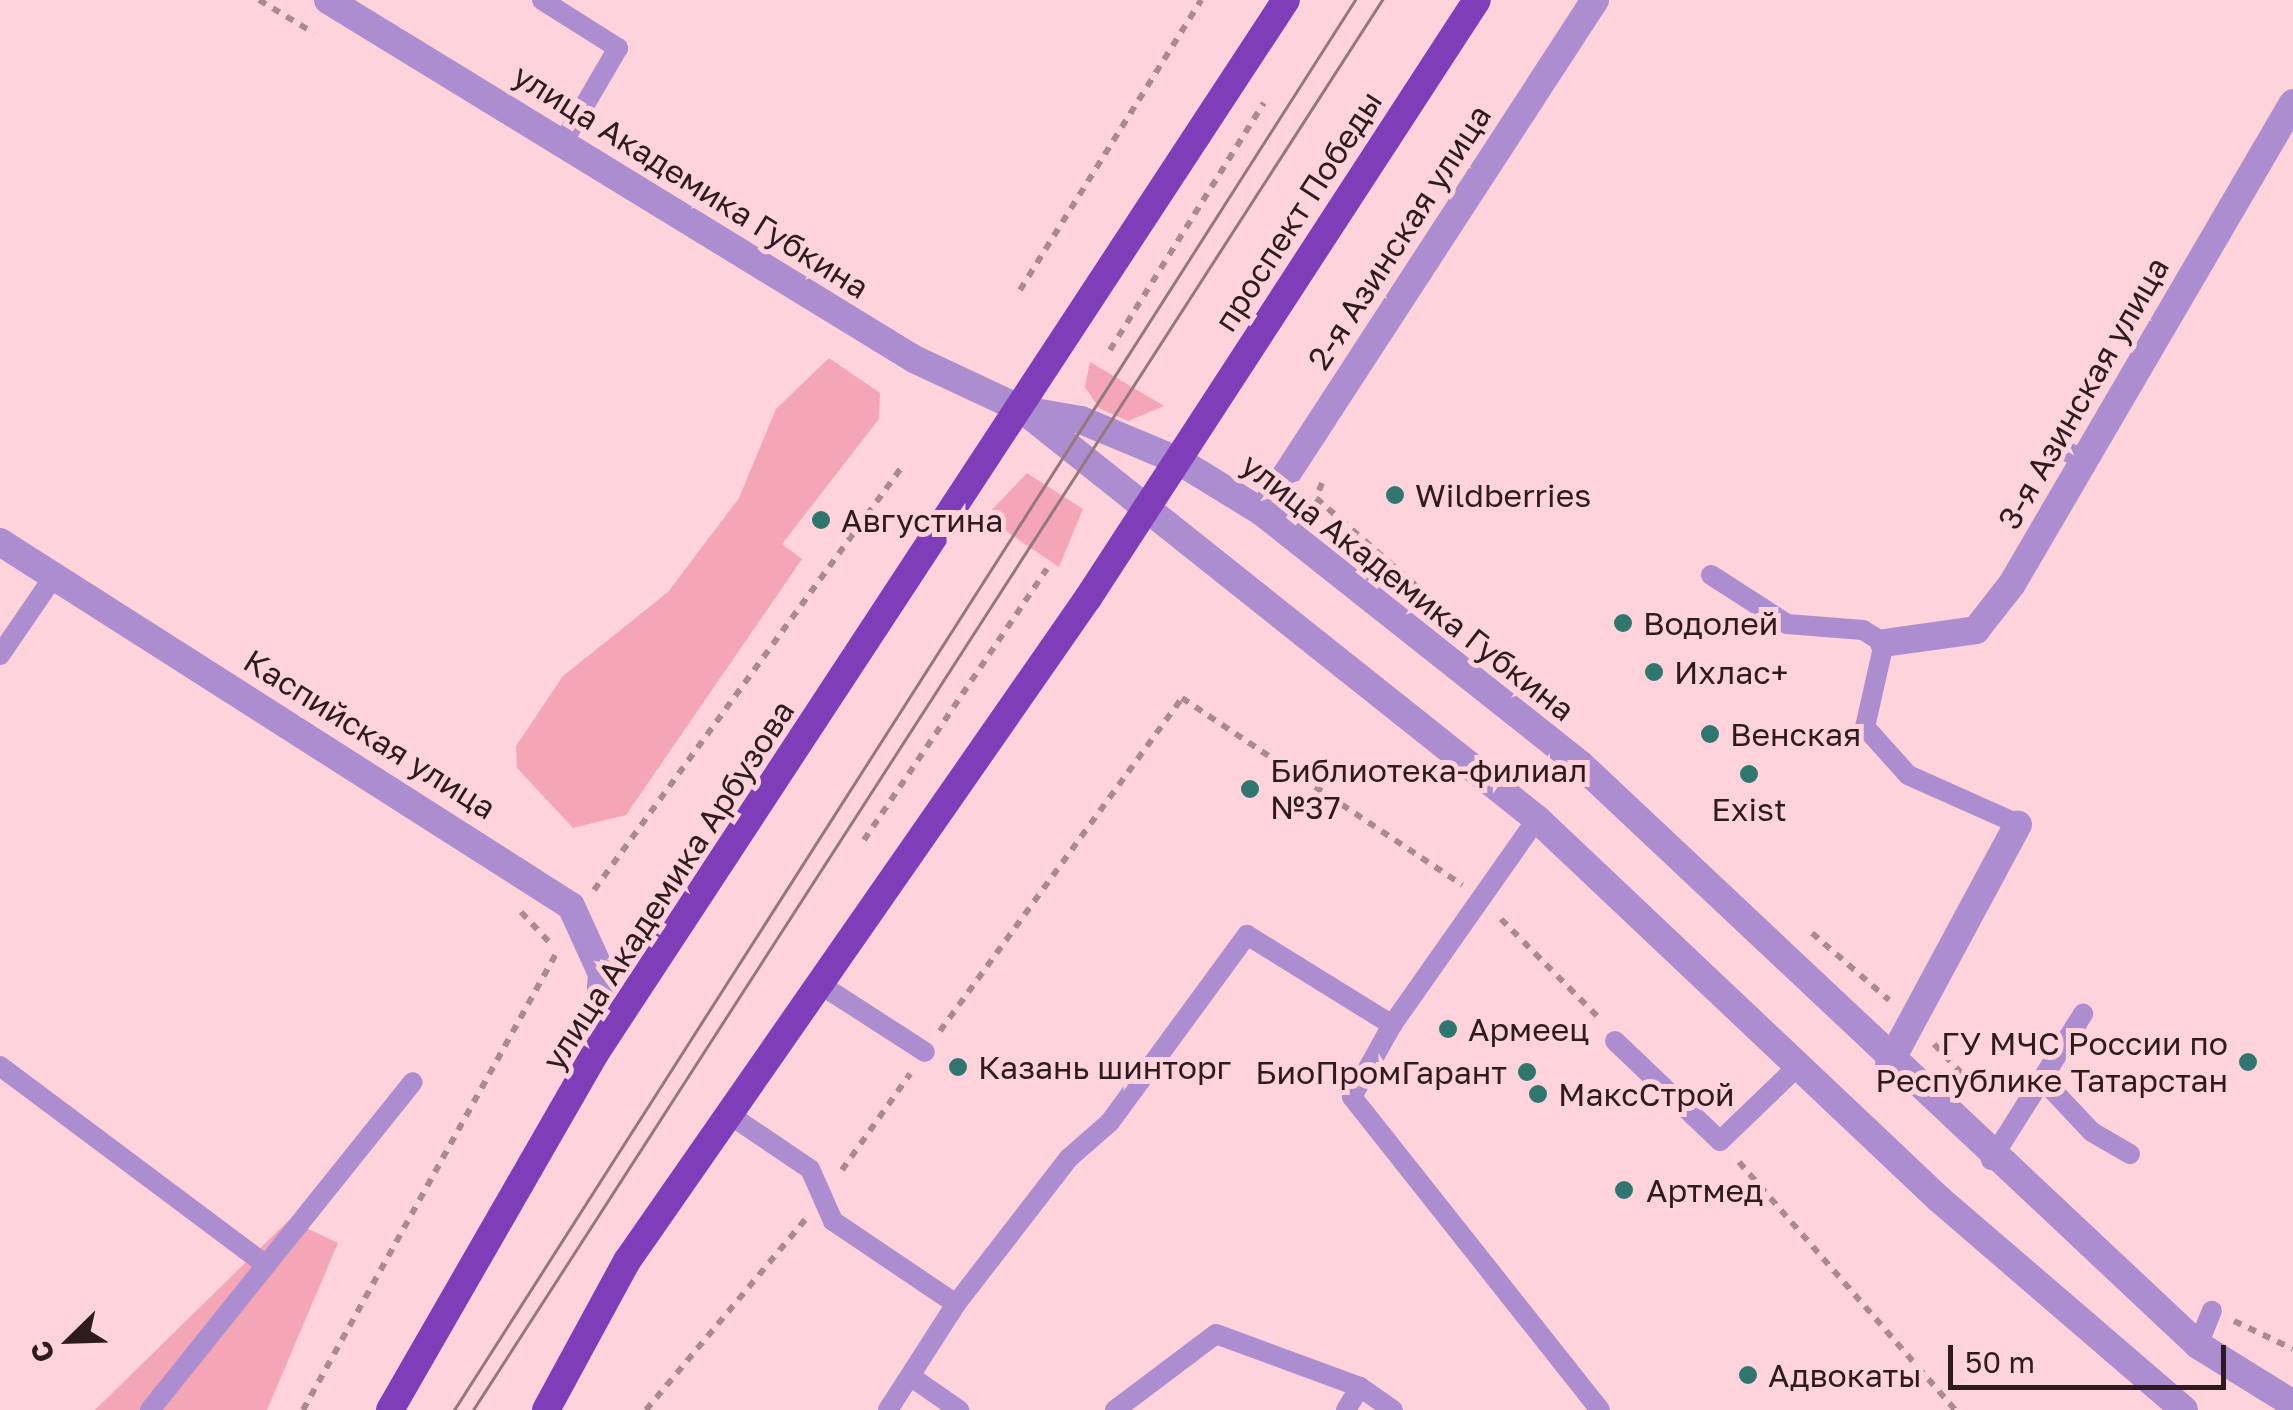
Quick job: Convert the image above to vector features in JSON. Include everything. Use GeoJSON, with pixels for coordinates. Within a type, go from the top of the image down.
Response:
{"type":"FeatureCollection","features":[{"type":"Feature","properties":{"kind":"main road"},"geometry":{"type":"LineString","coordinates":[[1023,410],[1286,0]]}},
{"type":"Feature","properties":{"kind":"main road","name":"проспект Победы"},"geometry":{"type":"LineString","coordinates":[[1179,461],[1477,0]]}},
{"type":"Feature","properties":{"kind":"main road","name":"улица Академика Арбузова"},"geometry":{"type":"LineString","coordinates":[[390,1410],[596,1052],[1023,410]]}},
{"type":"Feature","properties":{"kind":"main road"},"geometry":{"type":"LineString","coordinates":[[546,1410],[627,1261],[1179,461]]}},
{"type":"Feature","properties":{"kind":"street","name":"улица Академика Губкина"},"geometry":{"type":"LineString","coordinates":[[328,0],[914,359],[1023,410],[1537,818],[1798,1066],[2176,1408]]}},
{"type":"Feature","properties":{"kind":"street","name":"2-я Азинская улица"},"geometry":{"type":"LineString","coordinates":[[1262,512],[1594,0]]}},
{"type":"Feature","properties":{"kind":"street","name":"3-я Азинская улица"},"geometry":{"type":"LineString","coordinates":[[1884,643],[1976,630],[2084,460],[2293,103]]}},
{"type":"Feature","properties":{"kind":"street","name":"улица Академика Губкина"},"geometry":{"type":"LineString","coordinates":[[1023,410],[1081,420],[1179,461],[1262,512],[1580,764],[1990,1160],[2198,1346],[2293,1404]]}},
{"type":"Feature","properties":{"kind":"street","name":"Каспийская улица"},"geometry":{"type":"LineString","coordinates":[[0,542],[572,906],[602,974],[596,1052]]}},
{"type":"Feature","properties":{"kind":"street"},"geometry":{"type":"LineString","coordinates":[[1889,1064],[2018,824]]}},
{"type":"Feature","properties":{"kind":"lane"},"geometry":{"type":"LineString","coordinates":[[542,0],[618,48],[563,142]]}},
{"type":"Feature","properties":{"kind":"lane"},"geometry":{"type":"LineString","coordinates":[[2058,447],[2084,460]]}},
{"type":"Feature","properties":{"kind":"lane"},"geometry":{"type":"LineString","coordinates":[[1710,575],[1788,624],[1863,630],[1884,643],[1864,727],[1908,775],[2018,824]]}},
{"type":"Feature","properties":{"kind":"lane"},"geometry":{"type":"LineString","coordinates":[[0,655],[54,576]]}},
{"type":"Feature","properties":{"kind":"lane"},"geometry":{"type":"LineString","coordinates":[[1537,818],[1392,1025],[1352,1097],[1600,1410]]}},
{"type":"Feature","properties":{"kind":"lane"},"geometry":{"type":"LineString","coordinates":[[888,1410],[956,1304],[1069,1158],[1110,1122],[1246,935],[1392,1025]]}},
{"type":"Feature","properties":{"kind":"lane"},"geometry":{"type":"LineString","coordinates":[[818,983],[925,1052]]}},
{"type":"Feature","properties":{"kind":"lane"},"geometry":{"type":"LineString","coordinates":[[1990,1160],[2084,1014]]}},
{"type":"Feature","properties":{"kind":"lane"},"geometry":{"type":"LineString","coordinates":[[1615,1041],[1720,1141],[1798,1066]]}},
{"type":"Feature","properties":{"kind":"lane"},"geometry":{"type":"LineString","coordinates":[[0,1066],[266,1265]]}},
{"type":"Feature","properties":{"kind":"lane"},"geometry":{"type":"LineString","coordinates":[[2042,1079],[2092,1132],[2130,1154]]}},
{"type":"Feature","properties":{"kind":"lane"},"geometry":{"type":"LineString","coordinates":[[150,1410],[413,1082]]}},
{"type":"Feature","properties":{"kind":"lane"},"geometry":{"type":"LineString","coordinates":[[727,1113],[810,1169],[832,1222],[956,1304]]}},
{"type":"Feature","properties":{"kind":"lane"},"geometry":{"type":"LineString","coordinates":[[2198,1346],[2212,1311]]}},
{"type":"Feature","properties":{"kind":"lane"},"geometry":{"type":"LineString","coordinates":[[1115,1410],[1216,1334],[1360,1387],[1393,1410]]}},
{"type":"Feature","properties":{"kind":"lane"},"geometry":{"type":"LineString","coordinates":[[910,1376],[959,1410]]}},
{"type":"Feature","properties":{"kind":"lane"},"geometry":{"type":"LineString","coordinates":[[1346,1410],[1360,1387]]}},
{"type":"Feature","properties":{"kind":"path"},"geometry":{"type":"LineString","coordinates":[[1020,290],[1201,0]]}},
{"type":"Feature","properties":{"kind":"path"},"geometry":{"type":"LineString","coordinates":[[1110,350],[1264,104]]}},
{"type":"Feature","properties":{"kind":"path"},"geometry":{"type":"LineString","coordinates":[[864,840],[1046,569]]}},
{"type":"Feature","properties":{"kind":"path"},"geometry":{"type":"LineString","coordinates":[[530,899],[518,916],[558,949]]}},
{"type":"Feature","properties":{"kind":"shaded area"},"geometry":{"type":"Polygon","coordinates":[[[829,358],[880,393],[879,419],[782,544],[802,559],[626,815],[573,828],[517,768],[516,746],[563,676],[668,592],[739,498],[776,409],[829,358]]]}},
{"type":"Feature","properties":{"kind":"shaded area"},"geometry":{"type":"Polygon","coordinates":[[[1090,362],[1164,406],[1128,421],[1099,408],[1085,387],[1090,362]]]}},
{"type":"Feature","properties":{"kind":"shaded area"},"geometry":{"type":"Polygon","coordinates":[[[1027,473],[1083,509],[1059,567],[985,517],[1027,473]]]}},
{"type":"Feature","properties":{"kind":"shaded area"},"geometry":{"type":"Polygon","coordinates":[[[289,1220],[338,1243],[267,1410],[95,1410],[289,1220]]]}},
{"type":"Feature","properties":{"kind":"tram line"},"geometry":{"type":"LineString","coordinates":[[454,1410],[1355,0]]}},
{"type":"Feature","properties":{"kind":"tram line"},"geometry":{"type":"LineString","coordinates":[[473,1410],[1382,0]]}},
{"type":"Feature","properties":{"kind":"place","name":"Wildberries"},"geometry":{"type":"Point","coordinates":[1395,495]}},
{"type":"Feature","properties":{"kind":"place","name":"Августина"},"geometry":{"type":"Point","coordinates":[821,520]}},
{"type":"Feature","properties":{"kind":"place","name":"Водолей"},"geometry":{"type":"Point","coordinates":[1623,623]}},
{"type":"Feature","properties":{"kind":"place","name":"Ихлас+"},"geometry":{"type":"Point","coordinates":[1654,672]}},
{"type":"Feature","properties":{"kind":"place","name":"Венская"},"geometry":{"type":"Point","coordinates":[1710,734]}},
{"type":"Feature","properties":{"kind":"place","name":"Exist"},"geometry":{"type":"Point","coordinates":[1749,774]}},
{"type":"Feature","properties":{"kind":"place","name":"Библиотека-филиал №37"},"geometry":{"type":"Point","coordinates":[1250,789]}},
{"type":"Feature","properties":{"kind":"place","name":"Армеец"},"geometry":{"type":"Point","coordinates":[1448,1029]}},
{"type":"Feature","properties":{"kind":"place","name":"ГУ МЧС России по Республике Татарстан"},"geometry":{"type":"Point","coordinates":[2248,1062]}},
{"type":"Feature","properties":{"kind":"place","name":"Казань шинторг"},"geometry":{"type":"Point","coordinates":[958,1067]}},
{"type":"Feature","properties":{"kind":"place","name":"БиоПромГарант"},"geometry":{"type":"Point","coordinates":[1527,1072]}},
{"type":"Feature","properties":{"kind":"place","name":"МаксСтрой"},"geometry":{"type":"Point","coordinates":[1538,1094]}},
{"type":"Feature","properties":{"kind":"place","name":"Артмед"},"geometry":{"type":"Point","coordinates":[1624,1190]}},
{"type":"Feature","properties":{"kind":"place","name":"Адвокаты"},"geometry":{"type":"Point","coordinates":[1748,1375]}}]}
